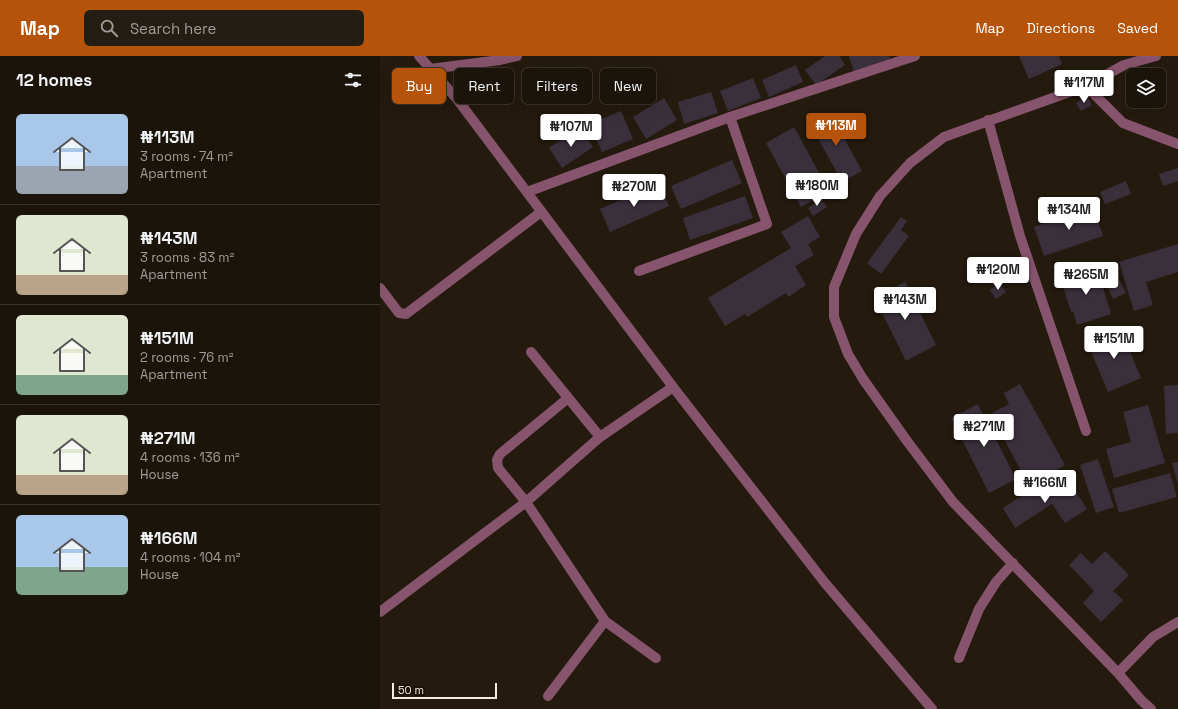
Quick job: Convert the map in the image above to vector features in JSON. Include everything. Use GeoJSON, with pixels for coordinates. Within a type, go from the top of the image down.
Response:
{"type":"FeatureCollection","features":[{"type":"Feature","properties":{"kind":"street"},"geometry":{"type":"LineString","coordinates":[[419,56],[429,68]]}},
{"type":"Feature","properties":{"kind":"street"},"geometry":{"type":"LineString","coordinates":[[438,68],[500,60],[517,56]]}},
{"type":"Feature","properties":{"kind":"street"},"geometry":{"type":"LineString","coordinates":[[527,192],[730,117],[915,56]]}},
{"type":"Feature","properties":{"kind":"street"},"geometry":{"type":"LineString","coordinates":[[1151,709],[1141,700],[1118,672],[953,502],[907,441],[863,379],[848,354],[834,317],[834,287],[856,234],[880,196],[910,163],[944,137],[1086,86],[1124,65],[1156,56]]}},
{"type":"Feature","properties":{"kind":"street"},"geometry":{"type":"LineString","coordinates":[[1086,86],[1123,123],[1178,144]]}},
{"type":"Feature","properties":{"kind":"street"},"geometry":{"type":"LineString","coordinates":[[446,87],[825,583],[932,709]]}},
{"type":"Feature","properties":{"kind":"street"},"geometry":{"type":"LineString","coordinates":[[639,271],[767,224],[730,117]]}},
{"type":"Feature","properties":{"kind":"street"},"geometry":{"type":"LineString","coordinates":[[988,120],[1020,236],[1086,431]]}},
{"type":"Feature","properties":{"kind":"street"},"geometry":{"type":"LineString","coordinates":[[380,288],[399,313],[406,314],[541,212]]}},
{"type":"Feature","properties":{"kind":"street"},"geometry":{"type":"LineString","coordinates":[[531,352],[567,399],[600,437]]}},
{"type":"Feature","properties":{"kind":"street"},"geometry":{"type":"LineString","coordinates":[[380,612],[526,502],[600,437],[673,386]]}},
{"type":"Feature","properties":{"kind":"street"},"geometry":{"type":"LineString","coordinates":[[567,399],[500,454],[497,460],[498,468],[526,502],[605,621],[656,658]]}},
{"type":"Feature","properties":{"kind":"street"},"geometry":{"type":"LineString","coordinates":[[959,658],[979,609],[996,582],[1013,563]]}},
{"type":"Feature","properties":{"kind":"street"},"geometry":{"type":"LineString","coordinates":[[548,696],[605,621]]}},
{"type":"Feature","properties":{"kind":"street"},"geometry":{"type":"LineString","coordinates":[[1118,672],[1153,637],[1178,622]]}},
{"type":"Feature","properties":{"kind":"building"},"geometry":{"type":"Polygon","coordinates":[[[825,56],[839,56],[845,65],[816,85],[805,70],[825,56]]]}},
{"type":"Feature","properties":{"kind":"building"},"geometry":{"type":"Polygon","coordinates":[[[849,56],[889,56],[891,61],[854,72],[849,56]]]}},
{"type":"Feature","properties":{"kind":"building"},"geometry":{"type":"Polygon","coordinates":[[[1019,56],[1059,56],[1062,64],[1029,79],[1019,56]]]}},
{"type":"Feature","properties":{"kind":"building"},"geometry":{"type":"Polygon","coordinates":[[[796,65],[803,82],[769,97],[762,80],[796,65]]]}},
{"type":"Feature","properties":{"kind":"building"},"geometry":{"type":"Polygon","coordinates":[[[753,78],[761,98],[728,111],[720,91],[753,78]]]}},
{"type":"Feature","properties":{"kind":"building"},"geometry":{"type":"Polygon","coordinates":[[[711,92],[718,113],[684,124],[678,102],[711,92]]]}},
{"type":"Feature","properties":{"kind":"building"},"geometry":{"type":"Polygon","coordinates":[[[1087,96],[1092,105],[1081,111],[1076,103],[1087,96]]]}},
{"type":"Feature","properties":{"kind":"building"},"geometry":{"type":"Polygon","coordinates":[[[664,98],[677,120],[646,139],[633,117],[664,98]]]}},
{"type":"Feature","properties":{"kind":"building"},"geometry":{"type":"Polygon","coordinates":[[[621,111],[633,139],[602,152],[590,124],[621,111]]]}},
{"type":"Feature","properties":{"kind":"building"},"geometry":{"type":"Polygon","coordinates":[[[826,113],[829,118],[832,116],[862,171],[842,182],[809,122],[826,113]]]}},
{"type":"Feature","properties":{"kind":"building"},"geometry":{"type":"Polygon","coordinates":[[[580,127],[593,147],[562,168],[549,148],[580,127]]]}},
{"type":"Feature","properties":{"kind":"building"},"geometry":{"type":"Polygon","coordinates":[[[794,127],[829,191],[801,207],[766,143],[794,127]]]}},
{"type":"Feature","properties":{"kind":"building"},"geometry":{"type":"Polygon","coordinates":[[[732,160],[742,183],[681,209],[671,186],[732,160]]]}},
{"type":"Feature","properties":{"kind":"building"},"geometry":{"type":"Polygon","coordinates":[[[1178,168],[1178,181],[1163,186],[1159,174],[1178,168]]]}},
{"type":"Feature","properties":{"kind":"building"},"geometry":{"type":"Polygon","coordinates":[[[1126,181],[1131,194],[1105,204],[1100,192],[1126,181]]]}},
{"type":"Feature","properties":{"kind":"building"},"geometry":{"type":"Polygon","coordinates":[[[659,183],[669,206],[610,232],[600,209],[659,183]]]}},
{"type":"Feature","properties":{"kind":"building"},"geometry":{"type":"Polygon","coordinates":[[[745,196],[753,218],[690,240],[683,218],[745,196]]]}},
{"type":"Feature","properties":{"kind":"building"},"geometry":{"type":"Polygon","coordinates":[[[821,199],[827,207],[813,216],[808,208],[821,199]]]}},
{"type":"Feature","properties":{"kind":"building"},"geometry":{"type":"Polygon","coordinates":[[[1093,206],[1103,236],[1044,256],[1034,227],[1093,206]]]}},
{"type":"Feature","properties":{"kind":"building"},"geometry":{"type":"Polygon","coordinates":[[[808,216],[820,237],[808,244],[814,255],[795,266],[806,285],[788,297],[786,293],[747,317],[745,314],[725,326],[708,298],[791,248],[781,232],[808,216]]]}},
{"type":"Feature","properties":{"kind":"building"},"geometry":{"type":"Polygon","coordinates":[[[901,217],[907,221],[901,230],[909,236],[881,274],[867,263],[901,217]]]}},
{"type":"Feature","properties":{"kind":"building"},"geometry":{"type":"Polygon","coordinates":[[[1178,244],[1178,272],[1146,282],[1153,305],[1134,311],[1119,262],[1178,244]]]}},
{"type":"Feature","properties":{"kind":"building"},"geometry":{"type":"Polygon","coordinates":[[[1097,268],[1111,314],[1077,325],[1073,311],[1071,312],[1061,280],[1097,268]]]}},
{"type":"Feature","properties":{"kind":"building"},"geometry":{"type":"Polygon","coordinates":[[[1114,270],[1126,293],[1113,299],[1102,276],[1114,270]]]}},
{"type":"Feature","properties":{"kind":"building"},"geometry":{"type":"Polygon","coordinates":[[[905,282],[936,345],[906,361],[874,297],[905,282]]]}},
{"type":"Feature","properties":{"kind":"building"},"geometry":{"type":"Polygon","coordinates":[[[999,283],[1006,292],[996,299],[990,290],[999,283]]]}},
{"type":"Feature","properties":{"kind":"building"},"geometry":{"type":"Polygon","coordinates":[[[1120,328],[1141,378],[1108,392],[1087,342],[1120,328]]]}},
{"type":"Feature","properties":{"kind":"building"},"geometry":{"type":"Polygon","coordinates":[[[1020,384],[1065,465],[1029,485],[990,414],[1009,404],[1004,393],[1020,384]]]}},
{"type":"Feature","properties":{"kind":"building"},"geometry":{"type":"Polygon","coordinates":[[[1178,385],[1178,433],[1166,434],[1164,386],[1178,385]]]}},
{"type":"Feature","properties":{"kind":"building"},"geometry":{"type":"Polygon","coordinates":[[[978,404],[1016,479],[989,493],[951,418],[978,404]]]}},
{"type":"Feature","properties":{"kind":"building"},"geometry":{"type":"Polygon","coordinates":[[[1148,405],[1165,463],[1114,478],[1106,449],[1131,442],[1123,412],[1148,405]]]}},
{"type":"Feature","properties":{"kind":"building"},"geometry":{"type":"Polygon","coordinates":[[[1098,459],[1114,507],[1096,513],[1080,465],[1098,459]]]}},
{"type":"Feature","properties":{"kind":"building"},"geometry":{"type":"Polygon","coordinates":[[[1178,462],[1178,484],[1172,463],[1178,462]]]}},
{"type":"Feature","properties":{"kind":"building"},"geometry":{"type":"Polygon","coordinates":[[[1170,473],[1177,497],[1119,513],[1112,489],[1170,473]]]}},
{"type":"Feature","properties":{"kind":"building"},"geometry":{"type":"Polygon","coordinates":[[[1044,481],[1049,489],[1057,484],[1063,493],[1072,486],[1087,509],[1065,523],[1052,504],[1015,528],[1003,508],[1044,481]]]}},
{"type":"Feature","properties":{"kind":"building"},"geometry":{"type":"Polygon","coordinates":[[[1105,551],[1129,575],[1113,591],[1123,600],[1101,622],[1083,603],[1094,591],[1069,565],[1081,553],[1092,564],[1105,551]]]}}]}
